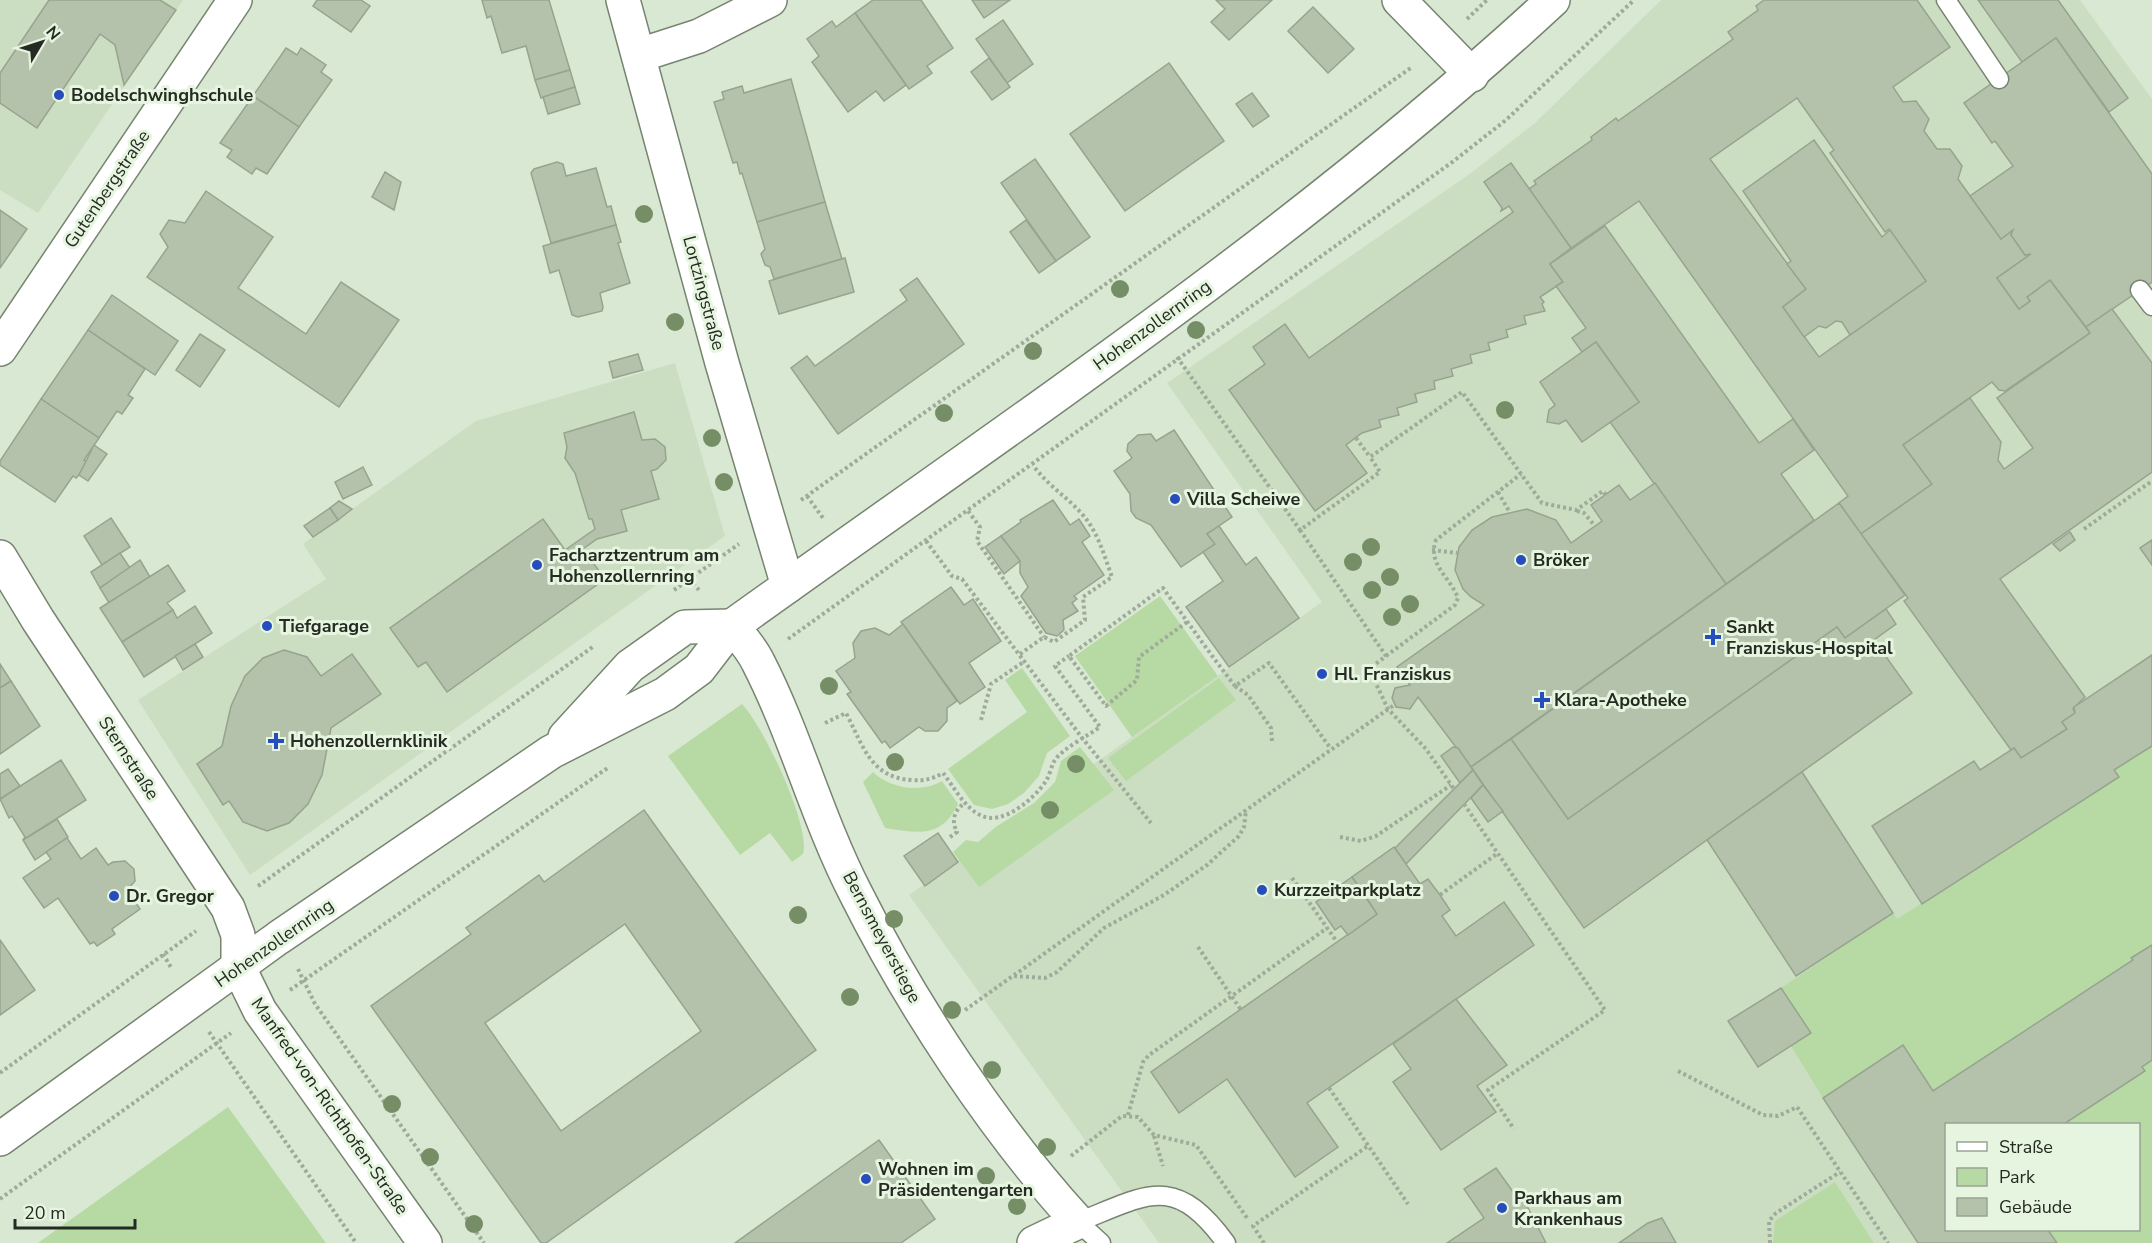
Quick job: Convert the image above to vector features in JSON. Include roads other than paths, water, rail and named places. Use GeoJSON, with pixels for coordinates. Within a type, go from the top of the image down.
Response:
{"type":"FeatureCollection","features":[{"type":"Feature","properties":{"kind":"street","name":"Gutenbergstraße"},"geometry":{"type":"LineString","coordinates":[[0,349],[236,0]]}},
{"type":"Feature","properties":{"kind":"street","name":"Lortzingstraße"},"geometry":{"type":"LineString","coordinates":[[623,0],[768,524],[788,586]]}},
{"type":"Feature","properties":{"kind":"street"},"geometry":{"type":"LineString","coordinates":[[640,55],[699,36],[770,0]]}},
{"type":"Feature","properties":{"kind":"street"},"geometry":{"type":"LineString","coordinates":[[1399,0],[1472,75]]}},
{"type":"Feature","properties":{"kind":"street","name":"Hohenzollernring"},"geometry":{"type":"LineString","coordinates":[[0,1139],[238,966],[551,752],[665,694],[699,669],[732,626],[1154,325],[1300,215],[1472,75],[1553,0]]}},
{"type":"Feature","properties":{"kind":"street","name":"Sternstraße"},"geometry":{"type":"LineString","coordinates":[[0,557],[38,620],[228,908],[238,935],[238,966]]}},
{"type":"Feature","properties":{"kind":"street","name":"Hohenzollernring"},"geometry":{"type":"LineString","coordinates":[[551,752],[630,666],[685,627],[732,626]]}},
{"type":"Feature","properties":{"kind":"street","name":"Bernsmeyerstiege"},"geometry":{"type":"LineString","coordinates":[[732,626],[758,661],[854,892],[935,1032],[1041,1179],[1089,1233]]}},
{"type":"Feature","properties":{"kind":"street","name":"Manfred-von-Richthofen-Straße"},"geometry":{"type":"LineString","coordinates":[[238,966],[260,1011],[425,1243]]}},
{"type":"Feature","properties":{"kind":"street"},"geometry":{"type":"LineString","coordinates":[[1034,1243],[1089,1233]]}},
{"type":"Feature","properties":{"kind":"lane"},"geometry":{"type":"LineString","coordinates":[[1946,0],[1999,79]]}},
{"type":"Feature","properties":{"kind":"lane"},"geometry":{"type":"LineString","coordinates":[[2140,290],[2152,306]]}},
{"type":"Feature","properties":{"kind":"lane"},"geometry":{"type":"LineString","coordinates":[[1089,1233],[1146,1196],[1173,1195],[1198,1210],[1226,1243]]}},
{"type":"Feature","properties":{"kind":"place","name":"Bodelschwinghschule"},"geometry":{"type":"Point","coordinates":[59,95]}},
{"type":"Feature","properties":{"kind":"place","name":"Villa Scheiwe"},"geometry":{"type":"Point","coordinates":[1175,499]}},
{"type":"Feature","properties":{"kind":"place","name":"Bröker"},"geometry":{"type":"Point","coordinates":[1521,560]}},
{"type":"Feature","properties":{"kind":"place","name":"Facharztzentrum am Hohenzollernring"},"geometry":{"type":"Point","coordinates":[537,565]}},
{"type":"Feature","properties":{"kind":"place","name":"Tiefgarage"},"geometry":{"type":"Point","coordinates":[267,626]}},
{"type":"Feature","properties":{"kind":"place","name":"Sankt Franziskus-Hospital"},"geometry":{"type":"Point","coordinates":[1713,637]}},
{"type":"Feature","properties":{"kind":"place","name":"Hl. Franziskus"},"geometry":{"type":"Point","coordinates":[1322,674]}},
{"type":"Feature","properties":{"kind":"place","name":"Klara-Apotheke"},"geometry":{"type":"Point","coordinates":[1542,700]}},
{"type":"Feature","properties":{"kind":"place","name":"Hohenzollernklinik"},"geometry":{"type":"Point","coordinates":[276,741]}},
{"type":"Feature","properties":{"kind":"place","name":"Kurzzeitparkplatz"},"geometry":{"type":"Point","coordinates":[1262,890]}},
{"type":"Feature","properties":{"kind":"place","name":"Dr. Gregor"},"geometry":{"type":"Point","coordinates":[114,896]}},
{"type":"Feature","properties":{"kind":"place","name":"Wohnen im Präsidentengarten"},"geometry":{"type":"Point","coordinates":[866,1179]}},
{"type":"Feature","properties":{"kind":"place","name":"Parkhaus am Krankenhaus"},"geometry":{"type":"Point","coordinates":[1502,1208]}}]}
